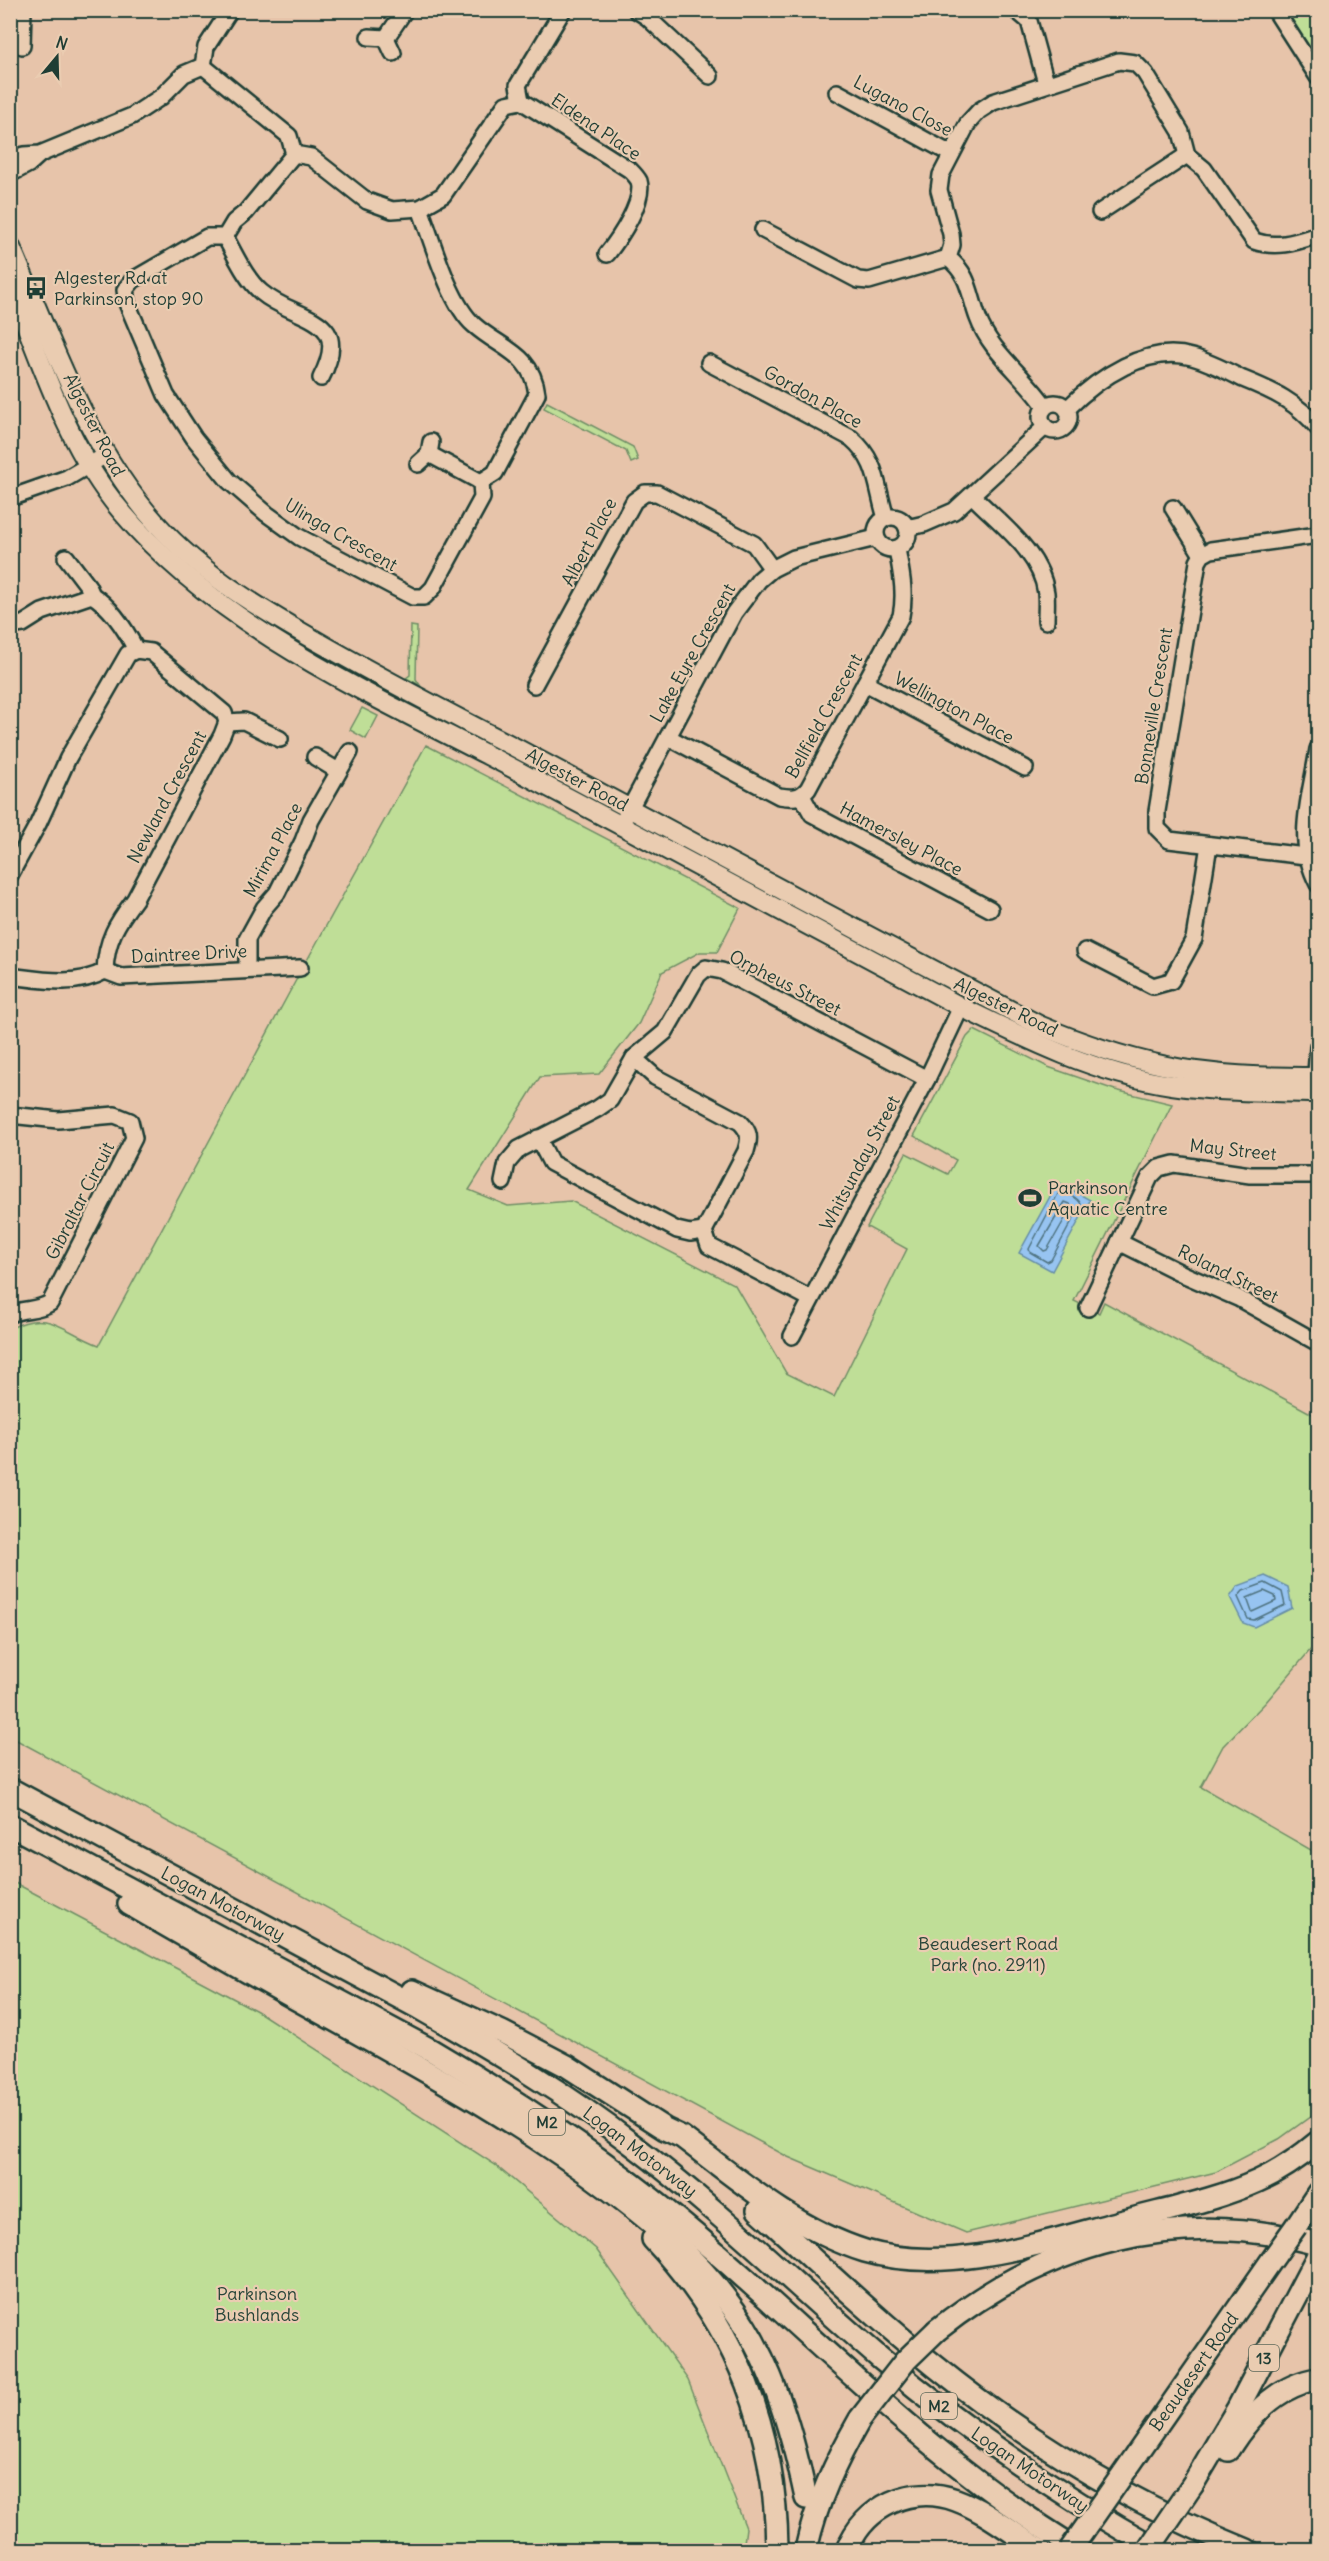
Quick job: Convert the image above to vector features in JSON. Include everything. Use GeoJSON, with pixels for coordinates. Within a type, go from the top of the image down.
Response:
{"type":"FeatureCollection","features":[{"type":"Feature","properties":{"kind":"highway","name":"Logan Motorway"},"geometry":{"type":"LineString","coordinates":[[10,1789],[481,2043],[595,2116],[714,2209],[880,2358],[944,2410],[1046,2482],[1158,2550]]}},
{"type":"Feature","properties":{"kind":"highway","name":"Logan Motorway"},"geometry":{"type":"LineString","coordinates":[[19,1830],[431,2050],[520,2104],[575,2141],[631,2182],[692,2232],[898,2417],[1003,2500],[1079,2550]]}},
{"type":"Feature","properties":{"kind":"highway"},"geometry":{"type":"LineString","coordinates":[[19,1830],[57,1864],[427,2070],[543,2142],[595,2178],[659,2229],[695,2261],[742,2321],[768,2370],[779,2397],[806,2498]]}},
{"type":"Feature","properties":{"kind":"highway"},"geometry":{"type":"LineString","coordinates":[[368,1981],[419,1993],[567,2066],[665,2129],[682,2137],[786,2215],[819,2234],[868,2251],[921,2260],[980,2255],[1023,2246],[1233,2191],[1278,2171],[1318,2142]]}},
{"type":"Feature","properties":{"kind":"highway"},"geometry":{"type":"LineString","coordinates":[[665,2129],[922,2355],[999,2414],[1058,2454],[1125,2493],[1203,2532],[1247,2550]]}},
{"type":"Feature","properties":{"kind":"highway"},"geometry":{"type":"LineString","coordinates":[[595,2178],[602,2193],[646,2232],[684,2274],[702,2298],[731,2347],[746,2378],[768,2450],[774,2493],[777,2550]]}},
{"type":"Feature","properties":{"kind":"highway","name":"Beaudesert Road"},"geometry":{"type":"LineString","coordinates":[[1070,2550],[1318,2193]]}},
{"type":"Feature","properties":{"kind":"highway"},"geometry":{"type":"LineString","coordinates":[[806,2550],[822,2494],[842,2449],[860,2419],[906,2360],[937,2330],[986,2294],[1038,2266],[1092,2246],[1156,2233],[1209,2229],[1270,2233],[1317,2254]]}},
{"type":"Feature","properties":{"kind":"highway","name":"13"},"geometry":{"type":"LineString","coordinates":[[1148,2550],[1199,2487],[1317,2254]]}},
{"type":"Feature","properties":{"kind":"highway"},"geometry":{"type":"LineString","coordinates":[[1165,2550],[1199,2487],[1244,2426],[1269,2400],[1287,2388],[1318,2379]]}},
{"type":"Feature","properties":{"kind":"highway"},"geometry":{"type":"LineString","coordinates":[[847,2550],[862,2523],[881,2506],[906,2497],[933,2495],[958,2501],[1040,2550]]}},
{"type":"Feature","properties":{"kind":"highway"},"geometry":{"type":"LineString","coordinates":[[1055,2550],[1076,2522],[1094,2515]]}},
{"type":"Feature","properties":{"kind":"main road","name":"Algester Road"},"geometry":{"type":"LineString","coordinates":[[10,246],[83,412],[122,481],[158,525],[190,557],[243,596],[362,666],[1038,1025],[1087,1045],[1163,1066],[1317,1085]]}},
{"type":"Feature","properties":{"kind":"main road","name":"Algester Road"},"geometry":{"type":"LineString","coordinates":[[10,284],[57,401],[88,466],[119,509],[147,541],[189,580],[215,600],[300,655],[961,1006],[1075,1059],[1134,1077],[1225,1091],[1317,1085]]}},
{"type":"Feature","properties":{"kind":"main road"},"geometry":{"type":"LineString","coordinates":[[961,1006],[969,989]]}},
{"type":"Feature","properties":{"kind":"street"},"geometry":{"type":"LineString","coordinates":[[22,46],[23,10]]}},
{"type":"Feature","properties":{"kind":"street"},"geometry":{"type":"LineString","coordinates":[[203,66],[206,47],[230,10]]}},
{"type":"Feature","properties":{"kind":"street"},"geometry":{"type":"LineString","coordinates":[[386,38],[405,10]]}},
{"type":"Feature","properties":{"kind":"street"},"geometry":{"type":"LineString","coordinates":[[294,154],[311,157],[367,201],[392,210],[420,208],[443,195],[506,104],[522,101],[518,85],[563,10]]}},
{"type":"Feature","properties":{"kind":"street"},"geometry":{"type":"LineString","coordinates":[[636,10],[647,17],[710,76]]}},
{"type":"Feature","properties":{"kind":"street"},"geometry":{"type":"LineString","coordinates":[[1016,10],[1029,21],[1046,83]]}},
{"type":"Feature","properties":{"kind":"street"},"geometry":{"type":"LineString","coordinates":[[1275,10],[1318,76]]}},
{"type":"Feature","properties":{"kind":"street"},"geometry":{"type":"LineString","coordinates":[[369,37],[386,38]]}},
{"type":"Feature","properties":{"kind":"street"},"geometry":{"type":"LineString","coordinates":[[386,38],[393,53]]}},
{"type":"Feature","properties":{"kind":"street"},"geometry":{"type":"LineString","coordinates":[[948,258],[952,245],[939,190],[941,175],[968,123],[979,111],[993,102],[1119,61],[1135,63],[1145,72],[1181,132],[1187,155],[1204,169],[1254,242],[1267,246],[1283,246],[1318,235]]}},
{"type":"Feature","properties":{"kind":"street"},"geometry":{"type":"LineString","coordinates":[[10,174],[29,164],[40,154],[132,116],[161,97],[184,74],[203,66]]}},
{"type":"Feature","properties":{"kind":"street"},"geometry":{"type":"LineString","coordinates":[[203,66],[289,136],[294,154]]}},
{"type":"Feature","properties":{"kind":"street","name":"Lugano Close"},"geometry":{"type":"LineString","coordinates":[[837,92],[951,154]]}},
{"type":"Feature","properties":{"kind":"street","name":"Eldena Place"},"geometry":{"type":"LineString","coordinates":[[522,101],[630,170],[639,179],[640,189],[636,205],[621,237],[607,254]]}},
{"type":"Feature","properties":{"kind":"street"},"geometry":{"type":"LineString","coordinates":[[10,159],[24,154],[40,154]]}},
{"type":"Feature","properties":{"kind":"street"},"geometry":{"type":"LineString","coordinates":[[294,154],[246,212],[234,222],[225,237],[250,280],[263,294],[312,320],[326,331],[332,344],[332,351],[321,378]]}},
{"type":"Feature","properties":{"kind":"street"},"geometry":{"type":"LineString","coordinates":[[1100,212],[1187,155]]}},
{"type":"Feature","properties":{"kind":"street"},"geometry":{"type":"LineString","coordinates":[[420,208],[454,299],[474,326],[528,364],[536,379],[537,394],[495,473],[481,482],[426,454]]}},
{"type":"Feature","properties":{"kind":"street"},"geometry":{"type":"LineString","coordinates":[[763,230],[858,280],[869,281],[948,258]]}},
{"type":"Feature","properties":{"kind":"street","name":"Ulinga Crescent"},"geometry":{"type":"LineString","coordinates":[[225,237],[207,237],[133,280],[125,290],[127,303],[166,395],[194,438],[229,481],[267,514],[299,537],[413,597],[424,597],[433,588],[482,498],[481,482]]}},
{"type":"Feature","properties":{"kind":"street"},"geometry":{"type":"LineString","coordinates":[[948,258],[959,267],[965,277],[978,321],[992,343],[1045,406]]}},
{"type":"Feature","properties":{"kind":"street"},"geometry":{"type":"LineString","coordinates":[[1067,409],[1078,398],[1126,366],[1148,356],[1169,353],[1193,357],[1278,393],[1295,404],[1318,428]]}},
{"type":"Feature","properties":{"kind":"street","name":"Gordon Place"},"geometry":{"type":"LineString","coordinates":[[709,363],[851,438],[864,450],[870,460],[886,518]]}},
{"type":"Feature","properties":{"kind":"street"},"geometry":{"type":"LineString","coordinates":[[1057,402],[1067,409],[1069,418],[1065,427],[1058,431],[1045,427],[1041,418],[1045,406],[1057,402]]}},
{"type":"Feature","properties":{"kind":"street"},"geometry":{"type":"LineString","coordinates":[[907,528],[924,524],[954,511],[973,496],[1045,427]]}},
{"type":"Feature","properties":{"kind":"street"},"geometry":{"type":"LineString","coordinates":[[10,498],[67,478],[106,455]]}},
{"type":"Feature","properties":{"kind":"street","name":"Albert Place"},"geometry":{"type":"LineString","coordinates":[[534,685],[634,501],[645,493],[657,493],[754,544],[772,569]]}},
{"type":"Feature","properties":{"kind":"street"},"geometry":{"type":"LineString","coordinates":[[973,496],[1029,553],[1046,591],[1046,621]]}},
{"type":"Feature","properties":{"kind":"street"},"geometry":{"type":"LineString","coordinates":[[1173,508],[1202,555],[1211,549],[1318,535]]}},
{"type":"Feature","properties":{"kind":"street"},"geometry":{"type":"LineString","coordinates":[[886,518],[901,520],[907,528],[905,543],[897,549],[882,546],[876,538],[876,528],[886,518]]}},
{"type":"Feature","properties":{"kind":"street","name":"Lake Eyre Crescent"},"geometry":{"type":"LineString","coordinates":[[621,825],[734,613],[759,580],[772,569],[794,558],[876,538]]}},
{"type":"Feature","properties":{"kind":"street","name":"Bellfield Crescent"},"geometry":{"type":"LineString","coordinates":[[668,737],[779,796],[791,798],[802,796],[808,789],[900,616],[904,601],[897,549]]}},
{"type":"Feature","properties":{"kind":"street","name":"Bonneville Crescent"},"geometry":{"type":"LineString","coordinates":[[1202,555],[1198,562],[1157,811],[1157,828],[1169,840],[1306,856]]}},
{"type":"Feature","properties":{"kind":"street"},"geometry":{"type":"LineString","coordinates":[[10,875],[92,714],[128,654],[136,650],[103,602],[92,596],[88,586],[66,557]]}},
{"type":"Feature","properties":{"kind":"street"},"geometry":{"type":"LineString","coordinates":[[10,626],[23,624],[42,612],[92,596]]}},
{"type":"Feature","properties":{"kind":"street","name":"Newland Crescent"},"geometry":{"type":"LineString","coordinates":[[105,971],[105,948],[123,915],[135,899],[227,722],[224,713],[151,652],[136,650]]}},
{"type":"Feature","properties":{"kind":"street","name":"Wellington Place"},"geometry":{"type":"LineString","coordinates":[[865,683],[1025,768]]}},
{"type":"Feature","properties":{"kind":"street"},"geometry":{"type":"LineString","coordinates":[[227,722],[244,721],[280,739]]}},
{"type":"Feature","properties":{"kind":"street"},"geometry":{"type":"LineString","coordinates":[[1318,749],[1304,834],[1306,856],[1318,884]]}},
{"type":"Feature","properties":{"kind":"street","name":"Mirima Place"},"geometry":{"type":"LineString","coordinates":[[247,970],[247,939],[264,908],[277,892],[311,820],[350,752]]}},
{"type":"Feature","properties":{"kind":"street"},"geometry":{"type":"LineString","coordinates":[[315,757],[338,771]]}},
{"type":"Feature","properties":{"kind":"street","name":"Hamersley Place"},"geometry":{"type":"LineString","coordinates":[[802,796],[812,814],[990,909]]}},
{"type":"Feature","properties":{"kind":"street"},"geometry":{"type":"LineString","coordinates":[[1085,951],[1154,986],[1171,981],[1194,939],[1209,845]]}},
{"type":"Feature","properties":{"kind":"street","name":"Daintree Drive"},"geometry":{"type":"LineString","coordinates":[[10,976],[57,981],[92,978],[105,971],[121,977],[300,968]]}},
{"type":"Feature","properties":{"kind":"street","name":"Orpheus Street"},"geometry":{"type":"LineString","coordinates":[[503,1182],[507,1163],[519,1149],[610,1100],[634,1058],[665,1032],[698,975],[706,968],[722,971],[927,1079]]}},
{"type":"Feature","properties":{"kind":"street","name":"Whitsunday Street"},"geometry":{"type":"LineString","coordinates":[[792,1336],[927,1079],[961,1006]]}},
{"type":"Feature","properties":{"kind":"street"},"geometry":{"type":"LineString","coordinates":[[1317,1085],[1318,1047]]}},
{"type":"Feature","properties":{"kind":"street"},"geometry":{"type":"LineString","coordinates":[[634,1058],[655,1077],[740,1122],[748,1130],[749,1141],[746,1151],[704,1231],[709,1246],[811,1299]]}},
{"type":"Feature","properties":{"kind":"street","name":"Gibraltar Circuit"},"geometry":{"type":"LineString","coordinates":[[10,1115],[58,1120],[114,1115],[130,1121],[134,1138],[50,1303],[40,1309],[21,1309],[10,1314]]}},
{"type":"Feature","properties":{"kind":"street"},"geometry":{"type":"LineString","coordinates":[[538,1138],[550,1163],[677,1230],[690,1233],[704,1231]]}},
{"type":"Feature","properties":{"kind":"street","name":"May Street"},"geometry":{"type":"LineString","coordinates":[[1088,1308],[1150,1177],[1159,1167],[1174,1164],[1250,1175],[1318,1175]]}},
{"type":"Feature","properties":{"kind":"street","name":"Roland Street"},"geometry":{"type":"LineString","coordinates":[[1119,1242],[1238,1298],[1318,1343]]}},
{"type":"Feature","properties":{"kind":"green space"},"geometry":{"type":"Polygon","coordinates":[[[1286,11],[1318,11],[1318,60],[1286,11]]]}},
{"type":"Feature","properties":{"kind":"green space"},"geometry":{"type":"Polygon","coordinates":[[[547,402],[633,447],[638,460],[631,463],[626,451],[544,408],[547,402]]]}},
{"type":"Feature","properties":{"kind":"green space"},"geometry":{"type":"Polygon","coordinates":[[[411,626],[417,627],[416,679],[420,685],[406,678],[410,675],[411,626]]]}},
{"type":"Feature","properties":{"kind":"green space"},"geometry":{"type":"Polygon","coordinates":[[[362,708],[378,716],[366,739],[350,730],[362,708]]]}},
{"type":"Feature","properties":{"kind":"green space","name":"Beaudesert Road Park (no. 2911)"},"geometry":{"type":"Polygon","coordinates":[[[426,745],[740,908],[717,952],[700,952],[662,972],[639,1023],[599,1074],[540,1077],[469,1190],[508,1206],[571,1201],[735,1285],[786,1373],[834,1397],[907,1249],[867,1227],[906,1153],[948,1174],[956,1160],[914,1136],[967,1037],[974,1030],[1048,1067],[1115,1090],[1172,1104],[1074,1301],[1099,1313],[1104,1302],[1318,1417],[1318,1641],[1266,1702],[1223,1746],[1201,1787],[1318,1854],[1318,2111],[1279,2139],[1216,2172],[966,2233],[788,2157],[11,1737],[11,1328],[24,1322],[46,1321],[99,1345],[426,745]]]}},
{"type":"Feature","properties":{"kind":"green space","name":"Parkinson Bushlands"},"geometry":{"type":"Polygon","coordinates":[[[11,1881],[257,2011],[494,2164],[596,2249],[688,2380],[746,2528],[743,2550],[11,2550],[11,1881]]]}},
{"type":"Feature","properties":{"kind":"water"},"geometry":{"type":"Polygon","coordinates":[[[1058,1182],[1090,1200],[1052,1271],[1019,1253],[1058,1182]]]}},
{"type":"Feature","properties":{"kind":"water"},"geometry":{"type":"Polygon","coordinates":[[[1265,1576],[1288,1587],[1292,1608],[1254,1627],[1243,1623],[1230,1597],[1238,1586],[1265,1576]]]}},
{"type":"Feature","properties":{"kind":"place","name":"Algester Rd at Parkinson, stop 90"},"geometry":{"type":"Point","coordinates":[36,288]}},
{"type":"Feature","properties":{"kind":"place","name":"Parkinson Aquatic Centre"},"geometry":{"type":"Point","coordinates":[1030,1198]}}]}
